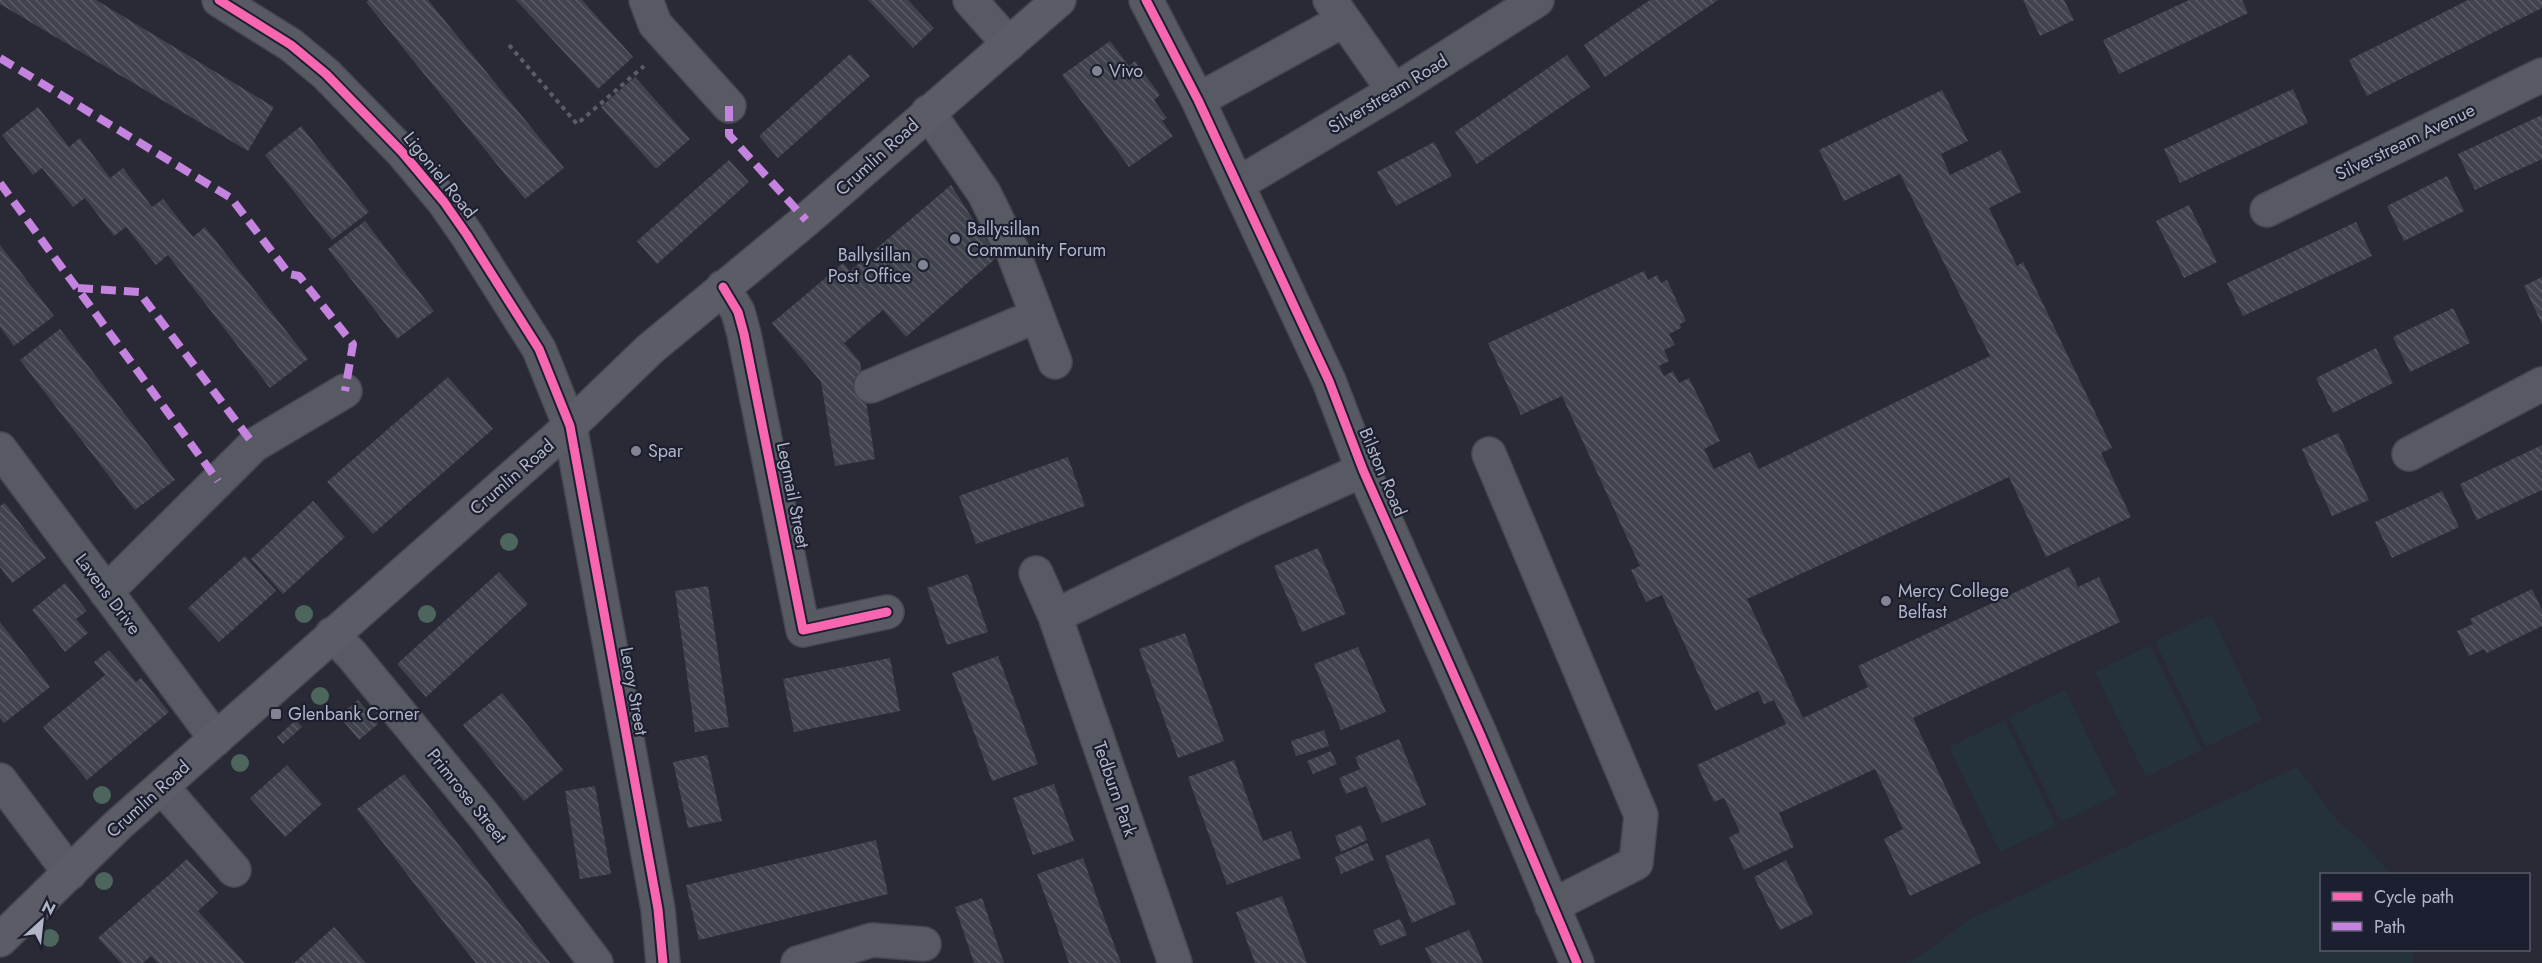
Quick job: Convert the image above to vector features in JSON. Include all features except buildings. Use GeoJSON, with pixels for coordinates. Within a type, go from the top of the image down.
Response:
{"type":"FeatureCollection","features":[{"type":"Feature","properties":{"kind":"main road","name":"Crumlin Road"},"geometry":{"type":"LineString","coordinates":[[0,940],[162,787],[332,634],[570,426],[650,349],[806,220],[1059,0]]}},
{"type":"Feature","properties":{"kind":"street","name":"Ligoniel Road"},"geometry":{"type":"LineString","coordinates":[[219,0],[291,45],[326,74],[402,152],[444,202],[539,349],[570,426]]}},
{"type":"Feature","properties":{"kind":"street"},"geometry":{"type":"LineString","coordinates":[[646,0],[656,24],[729,106]]}},
{"type":"Feature","properties":{"kind":"street"},"geometry":{"type":"LineString","coordinates":[[970,0],[1009,44]]}},
{"type":"Feature","properties":{"kind":"street","name":"Bilston Road"},"geometry":{"type":"LineString","coordinates":[[1146,0],[1198,100],[1329,381],[1363,470],[1481,736],[1577,963]]}},
{"type":"Feature","properties":{"kind":"street","name":"Silverstream Road"},"geometry":{"type":"LineString","coordinates":[[1238,184],[1394,91],[1537,0]]}},
{"type":"Feature","properties":{"kind":"street"},"geometry":{"type":"LineString","coordinates":[[1198,100],[1337,10],[1394,91]]}},
{"type":"Feature","properties":{"kind":"street","name":"Silverstream Avenue"},"geometry":{"type":"LineString","coordinates":[[2267,210],[2542,75]]}},
{"type":"Feature","properties":{"kind":"street"},"geometry":{"type":"LineString","coordinates":[[928,112],[984,193],[1012,252],[1055,362]]}},
{"type":"Feature","properties":{"kind":"street","name":"Legmail Street"},"geometry":{"type":"LineString","coordinates":[[723,287],[738,312],[744,334],[803,630],[887,612]]}},
{"type":"Feature","properties":{"kind":"street"},"geometry":{"type":"LineString","coordinates":[[871,386],[1036,316]]}},
{"type":"Feature","properties":{"kind":"street"},"geometry":{"type":"LineString","coordinates":[[2409,454],[2542,384]]}},
{"type":"Feature","properties":{"kind":"street"},"geometry":{"type":"LineString","coordinates":[[106,592],[254,445],[345,391]]}},
{"type":"Feature","properties":{"kind":"street","name":"Leroy Street"},"geometry":{"type":"LineString","coordinates":[[570,426],[658,909],[663,963]]}},
{"type":"Feature","properties":{"kind":"street","name":"Lavens Drive"},"geometry":{"type":"LineString","coordinates":[[0,449],[216,739]]}},
{"type":"Feature","properties":{"kind":"street"},"geometry":{"type":"LineString","coordinates":[[1489,454],[1641,815],[1636,863],[1552,906]]}},
{"type":"Feature","properties":{"kind":"street"},"geometry":{"type":"LineString","coordinates":[[1055,616],[1254,519],[1363,470]]}},
{"type":"Feature","properties":{"kind":"street","name":"Tedburn Park"},"geometry":{"type":"LineString","coordinates":[[1036,573],[1055,616],[1175,963]]}},
{"type":"Feature","properties":{"kind":"street","name":"Primrose Street"},"geometry":{"type":"LineString","coordinates":[[332,634],[352,655],[485,817],[596,963]]}},
{"type":"Feature","properties":{"kind":"street"},"geometry":{"type":"LineString","coordinates":[[0,780],[70,873]]}},
{"type":"Feature","properties":{"kind":"street"},"geometry":{"type":"LineString","coordinates":[[162,787],[234,870]]}},
{"type":"Feature","properties":{"kind":"street"},"geometry":{"type":"LineString","coordinates":[[798,963],[872,940],[924,944]]}},
{"type":"Feature","properties":{"kind":"path"},"geometry":{"type":"LineString","coordinates":[[509,45],[577,124],[671,42]]}},
{"type":"Feature","properties":{"kind":"shaded area"},"geometry":{"type":"Polygon","coordinates":[[[2211,614],[2262,720],[2206,747],[2155,641],[2211,614]]]}},
{"type":"Feature","properties":{"kind":"shaded area"},"geometry":{"type":"Polygon","coordinates":[[[2150,645],[2202,750],[2146,777],[2095,672],[2150,645]]]}},
{"type":"Feature","properties":{"kind":"shaded area"},"geometry":{"type":"Polygon","coordinates":[[[2065,690],[2117,795],[2061,822],[2009,717],[2065,690]]]}},
{"type":"Feature","properties":{"kind":"shaded area"},"geometry":{"type":"Polygon","coordinates":[[[2005,720],[2056,825],[2000,852],[1949,747],[2005,720]]]}},
{"type":"Feature","properties":{"kind":"shaded area"},"geometry":{"type":"Polygon","coordinates":[[[2297,767],[2338,822],[2360,839],[2389,873],[2320,873],[2320,951],[2414,951],[2413,963],[1904,963],[1920,956],[1970,919],[2297,767]]]}},
{"type":"Feature","properties":{"kind":"marked path"},"geometry":{"type":"LineString","coordinates":[[0,58],[231,198],[289,274],[299,276],[353,344],[345,391]]}},
{"type":"Feature","properties":{"kind":"marked path"},"geometry":{"type":"LineString","coordinates":[[729,106],[729,135],[806,220]]}},
{"type":"Feature","properties":{"kind":"marked path"},"geometry":{"type":"LineString","coordinates":[[0,183],[218,481]]}},
{"type":"Feature","properties":{"kind":"marked path"},"geometry":{"type":"LineString","coordinates":[[78,288],[139,292],[254,445]]}},
{"type":"Feature","properties":{"kind":"cycle path"},"geometry":{"type":"LineString","coordinates":[[219,0],[291,45],[326,74],[402,152],[444,202],[467,235],[539,349],[570,426],[658,909],[663,963]]}},
{"type":"Feature","properties":{"kind":"cycle path"},"geometry":{"type":"LineString","coordinates":[[1146,0],[1198,100],[1329,381],[1363,470],[1481,736],[1577,963]]}},
{"type":"Feature","properties":{"kind":"cycle path"},"geometry":{"type":"LineString","coordinates":[[723,287],[738,312],[744,334],[803,630],[887,612]]}},
{"type":"Feature","properties":{"kind":"place","name":"Vivo"},"geometry":{"type":"Point","coordinates":[1097,71]}},
{"type":"Feature","properties":{"kind":"place","name":"Ballysillan Community Forum"},"geometry":{"type":"Point","coordinates":[955,239]}},
{"type":"Feature","properties":{"kind":"place","name":"Ballysillan Post Office"},"geometry":{"type":"Point","coordinates":[923,265]}},
{"type":"Feature","properties":{"kind":"place","name":"Spar"},"geometry":{"type":"Point","coordinates":[636,451]}},
{"type":"Feature","properties":{"kind":"place","name":"Mercy College Belfast"},"geometry":{"type":"Point","coordinates":[1886,601]}},
{"type":"Feature","properties":{"kind":"place","name":"Glenbank Corner"},"geometry":{"type":"Point","coordinates":[276,714]}}]}
